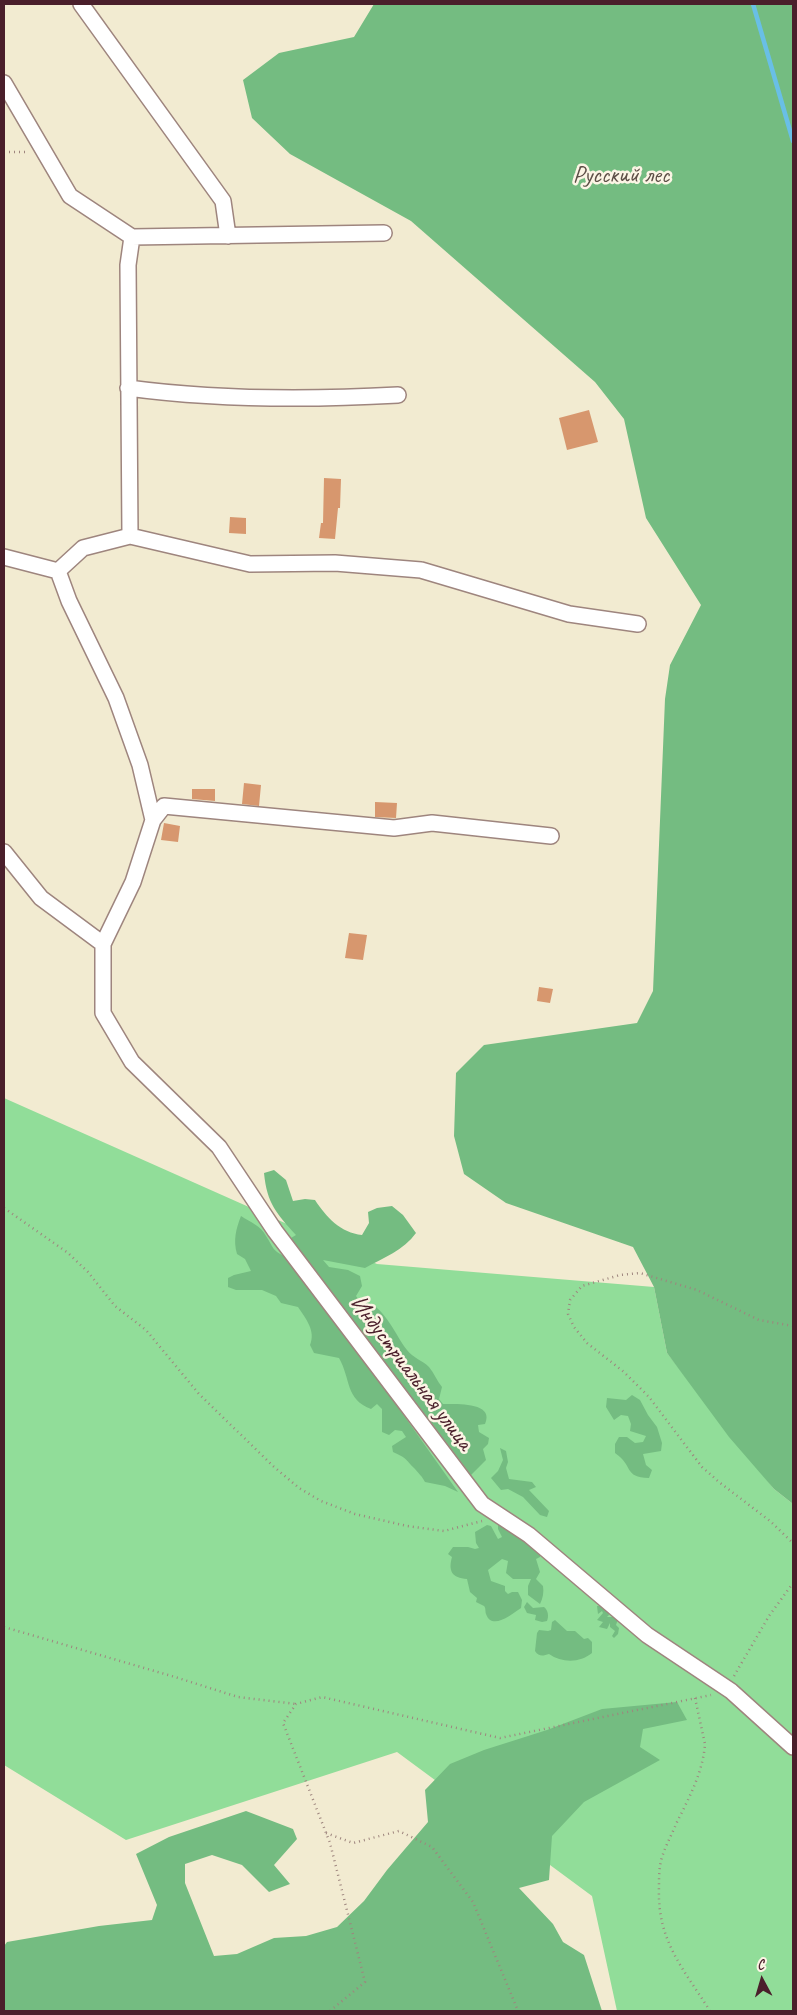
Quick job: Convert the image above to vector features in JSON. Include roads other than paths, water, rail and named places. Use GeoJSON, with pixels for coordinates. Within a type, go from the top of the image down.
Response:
{"type":"FeatureCollection","features":[{"type":"Feature","properties":{"kind":"street"},"geometry":{"type":"LineString","coordinates":[[81,4],[223,201],[228,236]]}},
{"type":"Feature","properties":{"kind":"street"},"geometry":{"type":"LineString","coordinates":[[4,83],[70,196],[132,238],[384,233]]}},
{"type":"Feature","properties":{"kind":"street"},"geometry":{"type":"LineString","coordinates":[[130,536],[128,264],[132,238]]}},
{"type":"Feature","properties":{"kind":"street"},"geometry":{"type":"LineString","coordinates":[[128,388],[179,395],[345,398],[398,395]]}},
{"type":"Feature","properties":{"kind":"street"},"geometry":{"type":"LineString","coordinates":[[58,571],[83,548],[130,536],[250,564],[335,563],[421,570],[570,614],[638,624]]}},
{"type":"Feature","properties":{"kind":"street"},"geometry":{"type":"LineString","coordinates":[[4,557],[58,571]]}},
{"type":"Feature","properties":{"kind":"street"},"geometry":{"type":"LineString","coordinates":[[58,571],[68,601],[116,698],[140,765],[153,820]]}},
{"type":"Feature","properties":{"kind":"street"},"geometry":{"type":"LineString","coordinates":[[4,852],[41,898],[103,944],[133,882],[153,820],[164,806],[394,828],[432,823],[550,836]]}},
{"type":"Feature","properties":{"kind":"street","name":"Индустриальная улица"},"geometry":{"type":"LineString","coordinates":[[103,944],[103,1013],[132,1062],[219,1147],[276,1232],[482,1504],[529,1535],[648,1635],[732,1691],[793,1747]]}},
{"type":"Feature","properties":{"kind":"waterway"},"geometry":{"type":"LineString","coordinates":[[753,4],[793,141]]}},
{"type":"Feature","properties":{"kind":"park label","name":"Русский лес"},"geometry":{"type":"Point","coordinates":[621,176]}}]}
